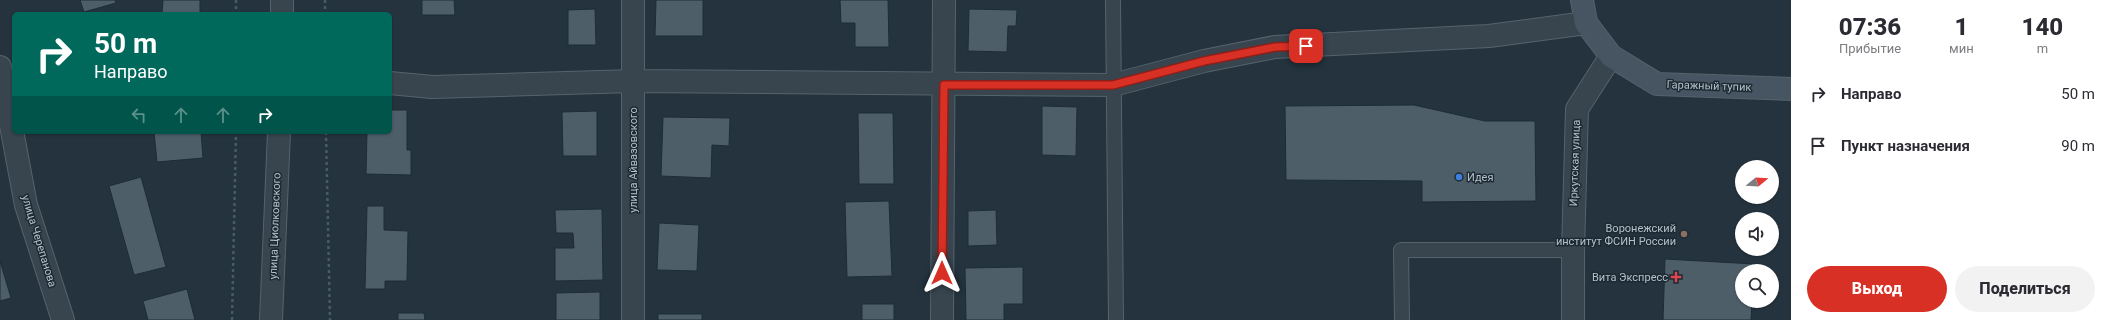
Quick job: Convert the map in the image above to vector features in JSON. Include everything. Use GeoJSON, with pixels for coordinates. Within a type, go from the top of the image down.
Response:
{"type":"FeatureCollection","features":[{"type":"Feature","properties":{"kind":"street"},"geometry":{"type":"LineString","coordinates":[[282,0],[282,12]]}},
{"type":"Feature","properties":{"kind":"street","name":"улица Айвазовского"},"geometry":{"type":"LineString","coordinates":[[633,0],[633,320]]}},
{"type":"Feature","properties":{"kind":"street"},"geometry":{"type":"LineString","coordinates":[[942,320],[944,0]]}},
{"type":"Feature","properties":{"kind":"street"},"geometry":{"type":"LineString","coordinates":[[1582,0],[1586,23],[1611,56]]}},
{"type":"Feature","properties":{"kind":"street"},"geometry":{"type":"LineString","coordinates":[[392,83],[432,87],[633,81],[944,85],[1113,85],[1204,61],[1275,47],[1488,36],[1586,23]]}},
{"type":"Feature","properties":{"kind":"street","name":"Гаражный тупик"},"geometry":{"type":"LineString","coordinates":[[1611,56],[1657,84],[1791,89]]}},
{"type":"Feature","properties":{"kind":"street","name":"Иркутская улица"},"geometry":{"type":"LineString","coordinates":[[1573,320],[1573,250],[1577,109],[1611,56]]}},
{"type":"Feature","properties":{"kind":"street","name":"улица Черепанова"},"geometry":{"type":"LineString","coordinates":[[0,67],[12,131]]}},
{"type":"Feature","properties":{"kind":"street","name":"улица Черепанова"},"geometry":{"type":"LineString","coordinates":[[13,134],[26,205],[63,320]]}},
{"type":"Feature","properties":{"kind":"street","name":"улица Циолковского"},"geometry":{"type":"LineString","coordinates":[[271,320],[279,134]]}},
{"type":"Feature","properties":{"kind":"lane"},"geometry":{"type":"LineString","coordinates":[[1113,0],[1116,320]]}},
{"type":"Feature","properties":{"kind":"lane"},"geometry":{"type":"LineString","coordinates":[[1402,320],[1402,250],[1573,250]]}},
{"type":"Feature","properties":{"kind":"path"},"geometry":{"type":"LineString","coordinates":[[236,0],[236,12]]}},
{"type":"Feature","properties":{"kind":"path"},"geometry":{"type":"LineString","coordinates":[[325,0],[325,12]]}},
{"type":"Feature","properties":{"kind":"path"},"geometry":{"type":"LineString","coordinates":[[232,320],[236,134]]}},
{"type":"Feature","properties":{"kind":"path"},"geometry":{"type":"LineString","coordinates":[[326,134],[330,320]]}},
{"type":"Feature","properties":{"kind":"building"},"geometry":{"type":"Polygon","coordinates":[[[80,0],[115,0],[116,3],[84,12],[80,0]]]}},
{"type":"Feature","properties":{"kind":"building"},"geometry":{"type":"Polygon","coordinates":[[[163,0],[200,0],[200,12],[162,12],[163,0]]]}},
{"type":"Feature","properties":{"kind":"building"},"geometry":{"type":"Polygon","coordinates":[[[422,0],[454,0],[455,15],[422,15],[422,0]]]}},
{"type":"Feature","properties":{"kind":"building"},"geometry":{"type":"Polygon","coordinates":[[[656,0],[703,0],[703,36],[655,36],[656,0]]]}},
{"type":"Feature","properties":{"kind":"building"},"geometry":{"type":"Polygon","coordinates":[[[840,0],[888,0],[889,47],[855,47],[855,23],[841,23],[840,0]]]}},
{"type":"Feature","properties":{"kind":"building"},"geometry":{"type":"Polygon","coordinates":[[[595,9],[596,45],[568,45],[568,10],[595,9]]]}},
{"type":"Feature","properties":{"kind":"building"},"geometry":{"type":"Polygon","coordinates":[[[969,9],[1017,10],[1016,26],[1008,26],[1007,52],[968,51],[969,9]]]}},
{"type":"Feature","properties":{"kind":"building"},"geometry":{"type":"Polygon","coordinates":[[[1414,105],[1485,121],[1535,121],[1536,201],[1422,202],[1422,181],[1286,180],[1285,106],[1414,105]]]}},
{"type":"Feature","properties":{"kind":"building"},"geometry":{"type":"Polygon","coordinates":[[[1042,106],[1077,107],[1076,156],[1042,155],[1042,106]]]}},
{"type":"Feature","properties":{"kind":"building"},"geometry":{"type":"Polygon","coordinates":[[[392,110],[407,110],[407,150],[411,150],[411,175],[366,174],[367,134],[392,134],[392,110]]]}},
{"type":"Feature","properties":{"kind":"building"},"geometry":{"type":"Polygon","coordinates":[[[597,111],[597,156],[563,156],[562,112],[597,111]]]}},
{"type":"Feature","properties":{"kind":"building"},"geometry":{"type":"Polygon","coordinates":[[[858,113],[893,113],[894,184],[859,184],[858,113]]]}},
{"type":"Feature","properties":{"kind":"building"},"geometry":{"type":"Polygon","coordinates":[[[663,117],[730,118],[729,146],[712,145],[711,178],[661,176],[663,117]]]}},
{"type":"Feature","properties":{"kind":"building"},"geometry":{"type":"Polygon","coordinates":[[[154,134],[201,134],[203,158],[157,162],[154,134]]]}},
{"type":"Feature","properties":{"kind":"building"},"geometry":{"type":"Polygon","coordinates":[[[141,177],[166,267],[134,275],[109,186],[141,177]]]}},
{"type":"Feature","properties":{"kind":"building"},"geometry":{"type":"Polygon","coordinates":[[[889,201],[892,276],[847,277],[845,202],[889,201]]]}},
{"type":"Feature","properties":{"kind":"building"},"geometry":{"type":"Polygon","coordinates":[[[367,206],[384,206],[384,230],[408,231],[407,281],[385,281],[385,289],[365,289],[367,206]]]}},
{"type":"Feature","properties":{"kind":"building"},"geometry":{"type":"Polygon","coordinates":[[[602,209],[603,280],[555,281],[555,248],[574,248],[573,233],[556,233],[555,210],[602,209]]]}},
{"type":"Feature","properties":{"kind":"building"},"geometry":{"type":"Polygon","coordinates":[[[996,210],[997,245],[968,246],[968,211],[996,210]]]}},
{"type":"Feature","properties":{"kind":"building"},"geometry":{"type":"Polygon","coordinates":[[[659,223],[699,225],[697,271],[657,270],[659,223]]]}},
{"type":"Feature","properties":{"kind":"building"},"geometry":{"type":"Polygon","coordinates":[[[1665,259],[1754,264],[1735,264],[1735,308],[1752,308],[1751,320],[1663,320],[1665,259]]]}},
{"type":"Feature","properties":{"kind":"building"},"geometry":{"type":"Polygon","coordinates":[[[0,261],[11,298],[0,301],[0,261]]]}},
{"type":"Feature","properties":{"kind":"building"},"geometry":{"type":"Polygon","coordinates":[[[1023,267],[1023,304],[1004,304],[1004,320],[966,320],[965,268],[1023,267]]]}},
{"type":"Feature","properties":{"kind":"building"},"geometry":{"type":"Polygon","coordinates":[[[187,289],[195,320],[148,320],[143,301],[187,289]]]}},
{"type":"Feature","properties":{"kind":"building"},"geometry":{"type":"Polygon","coordinates":[[[600,292],[600,320],[556,320],[556,293],[600,292]]]}},
{"type":"Feature","properties":{"kind":"building"},"geometry":{"type":"Polygon","coordinates":[[[862,304],[894,304],[894,320],[862,320],[862,304]]]}},
{"type":"Feature","properties":{"kind":"building"},"geometry":{"type":"Polygon","coordinates":[[[398,313],[424,313],[425,320],[398,320],[398,313]]]}},
{"type":"Feature","properties":{"kind":"building"},"geometry":{"type":"Polygon","coordinates":[[[658,314],[702,314],[702,320],[658,320],[658,314]]]}},
{"type":"Feature","properties":{"kind":"place","name":"Идея"},"geometry":{"type":"Point","coordinates":[1459,177]}},
{"type":"Feature","properties":{"kind":"place","name":"Воронежский институт ФСИН России"},"geometry":{"type":"Point","coordinates":[1684,234]}},
{"type":"Feature","properties":{"kind":"place","name":"Вита Экспресс"},"geometry":{"type":"Point","coordinates":[1676,277]}},
{"type":"Feature","properties":{"kind":"route"},"geometry":{"type":"LineString","coordinates":[[942,273],[944,85],[1113,85],[1204,61],[1275,47],[1306,46]]}}]}
